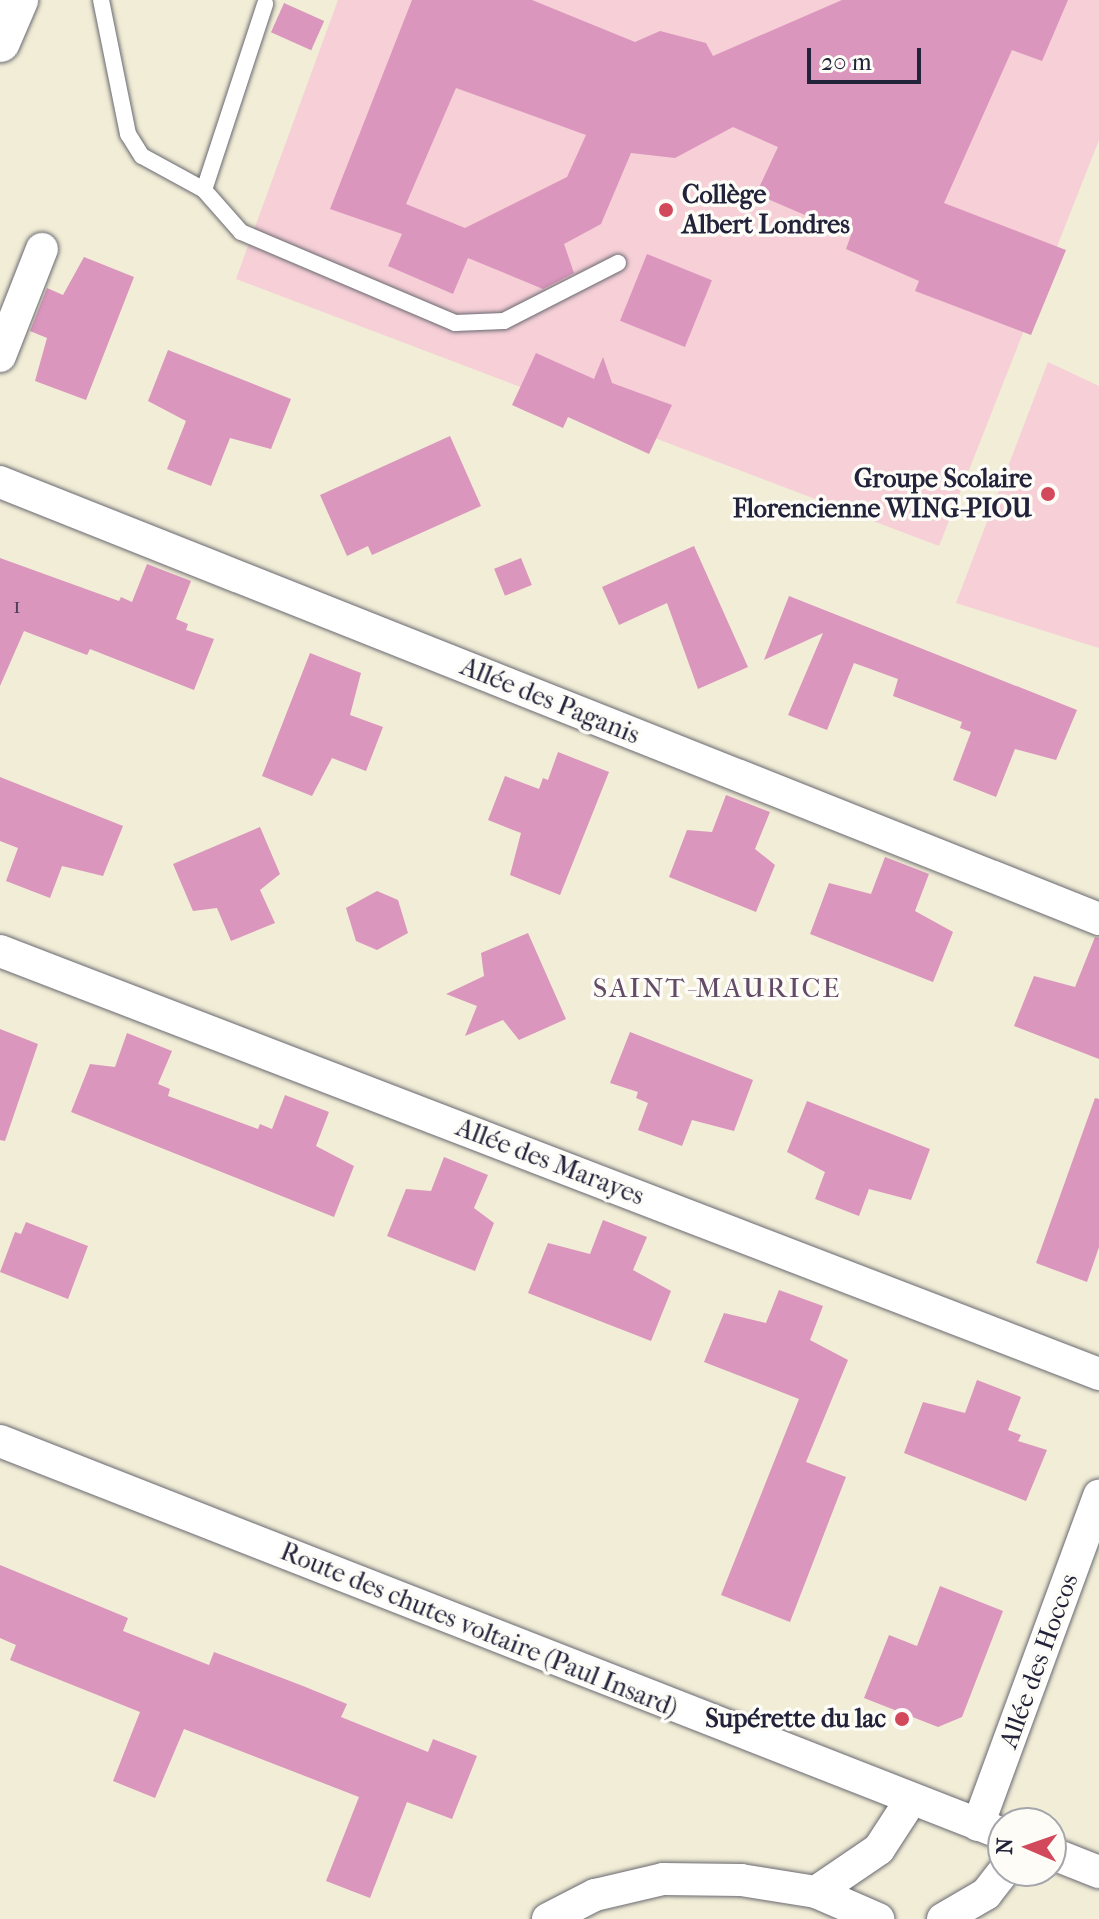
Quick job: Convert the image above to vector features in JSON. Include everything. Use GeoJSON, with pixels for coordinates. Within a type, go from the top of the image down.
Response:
{"type":"FeatureCollection","features":[{"type":"Feature","properties":{"kind":"street"},"geometry":{"type":"LineString","coordinates":[[0,42],[18,0]]}},
{"type":"Feature","properties":{"kind":"street"},"geometry":{"type":"LineString","coordinates":[[0,356],[42,249]]}},
{"type":"Feature","properties":{"kind":"street","name":"Allée des Paganis"},"geometry":{"type":"LineString","coordinates":[[0,482],[1099,919]]}},
{"type":"Feature","properties":{"kind":"street","name":"Allée des Marayes"},"geometry":{"type":"LineString","coordinates":[[0,951],[1099,1374]]}},
{"type":"Feature","properties":{"kind":"street","name":"Route des chutes voltaire (Paul Insard)"},"geometry":{"type":"LineString","coordinates":[[0,1441],[987,1828]]}},
{"type":"Feature","properties":{"kind":"street","name":"Allée des Hoccos"},"geometry":{"type":"LineString","coordinates":[[998,1807],[1099,1496]]}},
{"type":"Feature","properties":{"kind":"street"},"geometry":{"type":"LineString","coordinates":[[816,1892],[879,1849],[911,1800]]}},
{"type":"Feature","properties":{"kind":"street"},"geometry":{"type":"LineString","coordinates":[[1067,1859],[1099,1872]]}},
{"type":"Feature","properties":{"kind":"street"},"geometry":{"type":"LineString","coordinates":[[548,1919],[595,1895],[663,1879],[741,1880],[816,1892],[878,1919]]}},
{"type":"Feature","properties":{"kind":"street"},"geometry":{"type":"LineString","coordinates":[[943,1919],[986,1894],[991,1887]]}},
{"type":"Feature","properties":{"kind":"lane"},"geometry":{"type":"LineString","coordinates":[[101,0],[128,134],[142,156],[204,190],[241,232],[455,323],[504,321],[618,263]]}},
{"type":"Feature","properties":{"kind":"lane"},"geometry":{"type":"LineString","coordinates":[[204,190],[262,1]]}},
{"type":"Feature","properties":{"kind":"shaded area","name":"Collège Albert Londres"},"geometry":{"type":"Polygon","coordinates":[[[338,0],[1099,0],[1099,140],[939,546],[236,279],[338,0]]]}},
{"type":"Feature","properties":{"kind":"shaded area","name":"Groupe Scolaire Florencienne WING-PIOU"},"geometry":{"type":"Polygon","coordinates":[[[1048,362],[1099,386],[1099,648],[956,603],[1048,362]]]}},
{"type":"Feature","properties":{"kind":"building"},"geometry":{"type":"Polygon","coordinates":[[[412,0],[532,0],[635,42],[660,31],[706,43],[713,56],[842,0],[1068,0],[1042,61],[1012,50],[944,203],[1066,250],[1031,335],[915,291],[919,281],[846,249],[851,235],[756,194],[778,147],[733,127],[675,158],[631,153],[601,224],[564,244],[574,273],[543,289],[468,258],[453,294],[388,266],[402,234],[330,209],[412,0]],[[456,88],[406,204],[465,228],[567,177],[586,135],[456,88]]]}},
{"type":"Feature","properties":{"kind":"building"},"geometry":{"type":"Polygon","coordinates":[[[284,3],[324,21],[311,50],[271,32],[284,3]]]}},
{"type":"Feature","properties":{"kind":"building"},"geometry":{"type":"Polygon","coordinates":[[[647,254],[712,280],[685,347],[620,321],[647,254]]]}},
{"type":"Feature","properties":{"kind":"building"},"geometry":{"type":"Polygon","coordinates":[[[84,257],[134,277],[86,400],[35,381],[47,338],[30,331],[47,288],[63,295],[84,257]]]}},
{"type":"Feature","properties":{"kind":"building"},"geometry":{"type":"Polygon","coordinates":[[[168,350],[291,399],[271,449],[230,438],[211,486],[167,469],[186,421],[148,401],[168,350]]]}},
{"type":"Feature","properties":{"kind":"building"},"geometry":{"type":"Polygon","coordinates":[[[536,353],[594,379],[603,357],[612,383],[672,405],[649,454],[568,417],[563,428],[512,405],[536,353]]]}},
{"type":"Feature","properties":{"kind":"building"},"geometry":{"type":"Polygon","coordinates":[[[450,436],[481,506],[372,555],[368,546],[347,556],[320,495],[450,436]]]}},
{"type":"Feature","properties":{"kind":"building"},"geometry":{"type":"Polygon","coordinates":[[[694,546],[748,667],[698,689],[667,603],[619,625],[602,587],[694,546]]]}},
{"type":"Feature","properties":{"kind":"building"},"geometry":{"type":"Polygon","coordinates":[[[0,558],[119,601],[121,597],[132,602],[147,564],[191,581],[176,619],[188,624],[186,630],[214,639],[194,690],[90,649],[87,655],[24,631],[0,686],[0,558]]]}},
{"type":"Feature","properties":{"kind":"building"},"geometry":{"type":"Polygon","coordinates":[[[521,558],[532,585],[505,596],[494,569],[521,558]]]}},
{"type":"Feature","properties":{"kind":"building"},"geometry":{"type":"Polygon","coordinates":[[[789,596],[1077,710],[1056,760],[1015,749],[996,797],[953,780],[971,732],[960,728],[962,722],[893,696],[898,679],[854,663],[827,730],[788,715],[823,633],[764,660],[789,596]]]}},
{"type":"Feature","properties":{"kind":"building"},"geometry":{"type":"Polygon","coordinates":[[[310,653],[361,673],[350,715],[383,727],[366,771],[332,758],[312,796],[262,776],[310,653]]]}},
{"type":"Feature","properties":{"kind":"building"},"geometry":{"type":"Polygon","coordinates":[[[558,752],[609,772],[560,895],[510,875],[521,833],[488,820],[505,776],[539,789],[543,778],[548,780],[558,752]]]}},
{"type":"Feature","properties":{"kind":"building"},"geometry":{"type":"Polygon","coordinates":[[[0,777],[123,826],[103,876],[62,866],[50,898],[6,881],[18,848],[0,841],[0,777]]]}},
{"type":"Feature","properties":{"kind":"building"},"geometry":{"type":"Polygon","coordinates":[[[726,795],[770,812],[755,849],[775,865],[756,912],[669,877],[687,830],[712,832],[726,795]]]}},
{"type":"Feature","properties":{"kind":"building"},"geometry":{"type":"Polygon","coordinates":[[[260,827],[280,874],[260,890],[275,923],[231,941],[217,908],[193,911],[173,864],[260,827]]]}},
{"type":"Feature","properties":{"kind":"building"},"geometry":{"type":"Polygon","coordinates":[[[885,857],[929,874],[915,911],[953,932],[933,982],[810,934],[829,883],[871,894],[885,857]]]}},
{"type":"Feature","properties":{"kind":"building"},"geometry":{"type":"Polygon","coordinates":[[[377,891],[398,900],[408,933],[377,950],[356,941],[346,908],[377,891]]]}},
{"type":"Feature","properties":{"kind":"building"},"geometry":{"type":"Polygon","coordinates":[[[528,933],[566,1019],[519,1040],[503,1020],[465,1036],[477,1006],[446,994],[484,976],[481,953],[528,933]]]}},
{"type":"Feature","properties":{"kind":"building"},"geometry":{"type":"Polygon","coordinates":[[[1095,937],[1099,938],[1099,1059],[1014,1026],[1034,976],[1075,987],[1095,937]]]}},
{"type":"Feature","properties":{"kind":"building"},"geometry":{"type":"Polygon","coordinates":[[[0,1029],[38,1044],[5,1141],[0,1140],[0,1029]]]}},
{"type":"Feature","properties":{"kind":"building"},"geometry":{"type":"Polygon","coordinates":[[[630,1032],[753,1080],[734,1131],[692,1120],[682,1146],[638,1130],[648,1103],[636,1098],[638,1092],[610,1083],[630,1032]]]}},
{"type":"Feature","properties":{"kind":"building"},"geometry":{"type":"Polygon","coordinates":[[[127,1033],[172,1051],[158,1084],[170,1089],[168,1096],[258,1129],[260,1124],[272,1129],[285,1095],[329,1112],[316,1146],[354,1166],[334,1217],[71,1112],[90,1064],[115,1067],[127,1033]]]}},
{"type":"Feature","properties":{"kind":"building"},"geometry":{"type":"Polygon","coordinates":[[[1095,1098],[1099,1099],[1099,1247],[1087,1282],[1036,1263],[1095,1098]]]}},
{"type":"Feature","properties":{"kind":"building"},"geometry":{"type":"Polygon","coordinates":[[[807,1101],[930,1149],[911,1200],[869,1189],[859,1216],[815,1199],[825,1172],[787,1152],[807,1101]]]}},
{"type":"Feature","properties":{"kind":"building"},"geometry":{"type":"Polygon","coordinates":[[[444,1157],[488,1175],[474,1208],[494,1223],[475,1271],[387,1236],[406,1189],[431,1191],[444,1157]]]}},
{"type":"Feature","properties":{"kind":"building"},"geometry":{"type":"Polygon","coordinates":[[[603,1220],[647,1237],[633,1270],[671,1291],[651,1341],[528,1293],[548,1243],[590,1254],[603,1220]]]}},
{"type":"Feature","properties":{"kind":"building"},"geometry":{"type":"Polygon","coordinates":[[[26,1222],[88,1246],[68,1299],[0,1272],[15,1232],[21,1234],[26,1222]]]}},
{"type":"Feature","properties":{"kind":"building"},"geometry":{"type":"Polygon","coordinates":[[[779,1290],[823,1306],[810,1340],[848,1360],[806,1462],[846,1477],[790,1622],[721,1595],[799,1399],[704,1362],[724,1313],[766,1323],[779,1290]]]}},
{"type":"Feature","properties":{"kind":"building"},"geometry":{"type":"Polygon","coordinates":[[[977,1380],[1021,1397],[1008,1430],[1021,1435],[1018,1441],[1047,1450],[1026,1501],[904,1453],[923,1402],[965,1413],[977,1380]]]}},
{"type":"Feature","properties":{"kind":"building"},"geometry":{"type":"Polygon","coordinates":[[[0,1565],[128,1618],[123,1631],[209,1665],[214,1652],[303,1686],[347,1704],[341,1717],[428,1752],[433,1739],[477,1756],[452,1819],[407,1802],[370,1898],[326,1881],[359,1797],[184,1729],[155,1798],[113,1781],[140,1712],[10,1660],[16,1645],[0,1638],[0,1565]]]}},
{"type":"Feature","properties":{"kind":"building"},"geometry":{"type":"Polygon","coordinates":[[[940,1586],[1003,1611],[962,1717],[938,1727],[864,1698],[889,1635],[917,1646],[940,1586]]]}},
{"type":"Feature","properties":{"kind":"place","name":"Collège Albert Londres"},"geometry":{"type":"Point","coordinates":[666,210]}},
{"type":"Feature","properties":{"kind":"place","name":"Groupe Scolaire Florencienne WING-PIOU"},"geometry":{"type":"Point","coordinates":[1048,494]}},
{"type":"Feature","properties":{"kind":"place","name":"Supérette du lac"},"geometry":{"type":"Point","coordinates":[902,1719]}},
{"type":"Feature","properties":{"kind":"district","name":"SAINT-MAURICE"},"geometry":{"type":"Point","coordinates":[717,988]}}]}
